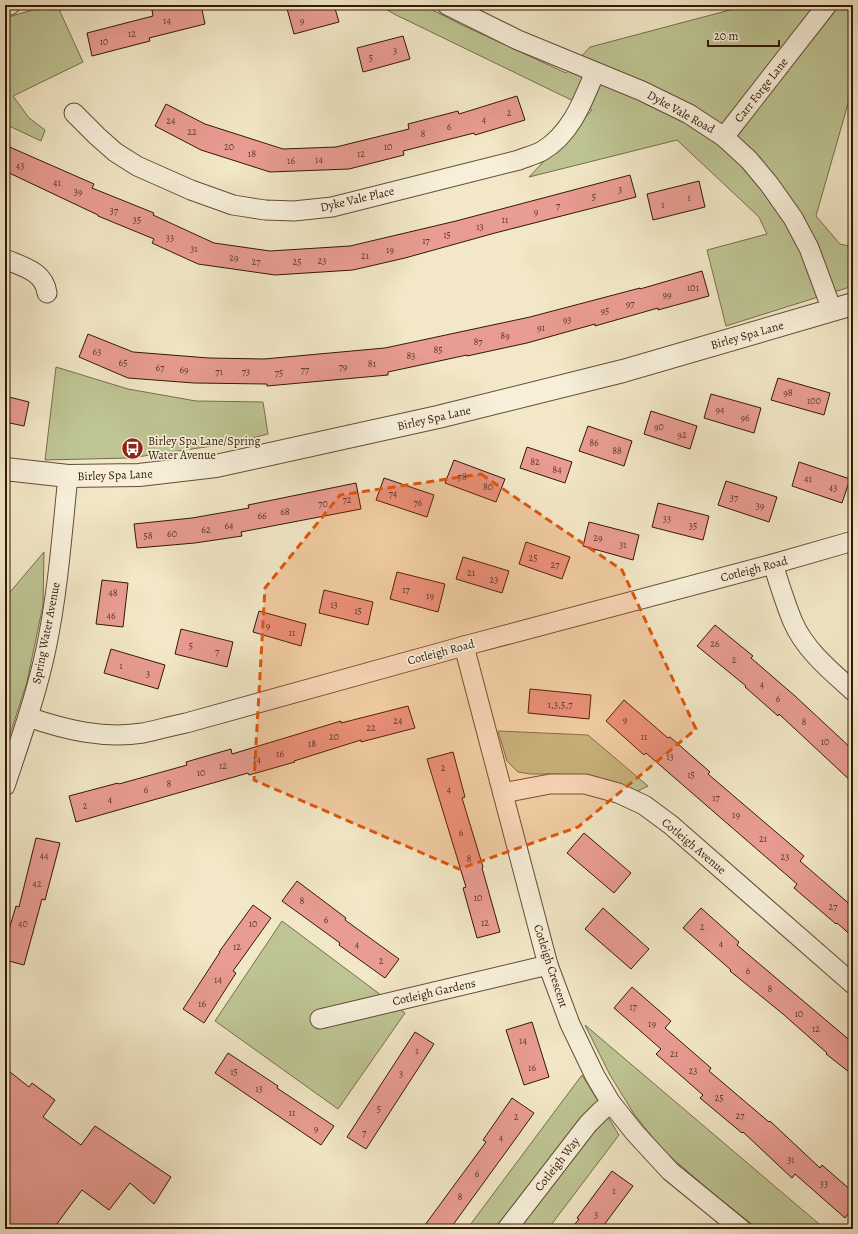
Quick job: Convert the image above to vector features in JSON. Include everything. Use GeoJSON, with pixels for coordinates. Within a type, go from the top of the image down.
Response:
{"type":"FeatureCollection","features":[{"type":"Feature","properties":{"kind":"street"},"geometry":{"type":"LineString","coordinates":[[5,6],[10,5]]}},
{"type":"Feature","properties":{"kind":"street","name":"Dyke Vale Road"},"geometry":{"type":"LineString","coordinates":[[447,5],[518,40],[642,90],[689,114],[724,137],[749,160],[769,184],[793,218],[809,248],[832,310]]}},
{"type":"Feature","properties":{"kind":"street","name":"Carr Forge Lane"},"geometry":{"type":"LineString","coordinates":[[724,137],[826,5]]}},
{"type":"Feature","properties":{"kind":"street","name":"Dyke Vale Place"},"geometry":{"type":"LineString","coordinates":[[74,113],[115,152],[137,166],[191,190],[233,205],[265,210],[294,211],[332,207],[519,160],[542,150],[562,134],[577,113],[595,72]]}},
{"type":"Feature","properties":{"kind":"street"},"geometry":{"type":"LineString","coordinates":[[5,259],[32,271],[41,277],[46,285],[47,293]]}},
{"type":"Feature","properties":{"kind":"street","name":"Birley Spa Lane"},"geometry":{"type":"LineString","coordinates":[[5,470],[68,476],[139,475],[216,466],[438,417],[623,371],[853,304]]}},
{"type":"Feature","properties":{"kind":"street","name":"Spring Water Avenue"},"geometry":{"type":"LineString","coordinates":[[5,786],[28,717],[46,649],[58,579],[68,476]]}},
{"type":"Feature","properties":{"kind":"street","name":"Cotleigh Road"},"geometry":{"type":"LineString","coordinates":[[28,717],[67,730],[106,735],[142,733],[186,723],[853,541]]}},
{"type":"Feature","properties":{"kind":"street"},"geometry":{"type":"LineString","coordinates":[[773,564],[793,623],[808,646],[829,670],[853,691]]}},
{"type":"Feature","properties":{"kind":"street","name":"Cotleigh Crescent"},"geometry":{"type":"LineString","coordinates":[[464,646],[548,965],[570,1024],[595,1076],[611,1103],[640,1138],[670,1171],[741,1229]]}},
{"type":"Feature","properties":{"kind":"street","name":"Cotleigh Avenue"},"geometry":{"type":"LineString","coordinates":[[502,793],[550,784],[585,784],[618,793],[644,805],[671,825],[853,984]]}},
{"type":"Feature","properties":{"kind":"street","name":"Cotleigh Gardens"},"geometry":{"type":"LineString","coordinates":[[320,1019],[548,965]]}},
{"type":"Feature","properties":{"kind":"street","name":"Cotleigh Way"},"geometry":{"type":"LineString","coordinates":[[507,1229],[588,1124],[611,1103]]}},
{"type":"Feature","properties":{"kind":"highlighted area"},"geometry":{"type":"Polygon","coordinates":[[[481,474],[622,570],[696,729],[578,827],[459,869],[254,780],[265,588],[340,495],[481,474]]]}},
{"type":"Feature","properties":{"kind":"green space"},"geometry":{"type":"Polygon","coordinates":[[[50,5],[57,5],[83,62],[13,96],[29,118],[45,130],[41,141],[5,124],[5,18],[50,5]]]}},
{"type":"Feature","properties":{"kind":"green space"},"geometry":{"type":"Polygon","coordinates":[[[379,5],[423,5],[462,25],[566,73],[590,47],[749,5],[853,5],[853,86],[816,216],[840,244],[853,247],[853,286],[726,326],[707,250],[767,234],[759,217],[677,140],[529,177],[592,110],[394,14],[379,5]]]}},
{"type":"Feature","properties":{"kind":"green space"},"geometry":{"type":"Polygon","coordinates":[[[56,367],[128,389],[196,401],[263,402],[268,434],[233,443],[130,458],[45,460],[56,367]]]}},
{"type":"Feature","properties":{"kind":"green space"},"geometry":{"type":"Polygon","coordinates":[[[44,552],[43,605],[27,682],[5,750],[5,598],[44,552]]]}},
{"type":"Feature","properties":{"kind":"green space"},"geometry":{"type":"Polygon","coordinates":[[[498,731],[588,735],[648,786],[638,791],[593,777],[518,772],[507,761],[498,731]]]}},
{"type":"Feature","properties":{"kind":"green space"},"geometry":{"type":"Polygon","coordinates":[[[282,921],[405,1013],[338,1109],[215,1021],[282,921]]]}},
{"type":"Feature","properties":{"kind":"green space"},"geometry":{"type":"Polygon","coordinates":[[[585,1025],[825,1229],[758,1229],[711,1192],[662,1149],[634,1114],[610,1075],[585,1025]]]}},
{"type":"Feature","properties":{"kind":"green space"},"geometry":{"type":"Polygon","coordinates":[[[582,1075],[619,1135],[548,1229],[467,1229],[582,1075]]]}},
{"type":"Feature","properties":{"kind":"building"},"geometry":{"type":"Polygon","coordinates":[[[175,5],[201,5],[205,24],[149,38],[150,41],[92,56],[87,33],[153,16],[152,10],[175,5]]]}},
{"type":"Feature","properties":{"kind":"building"},"geometry":{"type":"Polygon","coordinates":[[[286,5],[334,5],[339,22],[294,34],[286,5]]]}},
{"type":"Feature","properties":{"kind":"building"},"geometry":{"type":"Polygon","coordinates":[[[403,36],[410,59],[363,72],[357,48],[403,36]]]}},
{"type":"Feature","properties":{"kind":"building"},"geometry":{"type":"Polygon","coordinates":[[[517,96],[525,120],[475,135],[474,133],[403,151],[404,155],[349,169],[270,172],[201,150],[155,126],[166,104],[205,124],[283,149],[336,147],[409,129],[408,124],[458,111],[459,114],[517,96]]]}},
{"type":"Feature","properties":{"kind":"building"},"geometry":{"type":"Polygon","coordinates":[[[5,145],[94,184],[92,188],[154,213],[153,215],[214,243],[270,251],[350,246],[456,221],[630,175],[636,197],[405,258],[353,270],[275,275],[198,264],[152,243],[154,239],[98,216],[5,171],[5,145]]]}},
{"type":"Feature","properties":{"kind":"building"},"geometry":{"type":"Polygon","coordinates":[[[699,181],[705,207],[653,220],[647,194],[699,181]]]}},
{"type":"Feature","properties":{"kind":"building"},"geometry":{"type":"Polygon","coordinates":[[[702,271],[709,296],[658,310],[658,308],[595,326],[595,324],[527,343],[388,372],[388,375],[267,386],[267,384],[194,383],[128,378],[79,357],[88,334],[133,352],[209,358],[264,359],[385,348],[530,317],[640,289],[702,271]]]}},
{"type":"Feature","properties":{"kind":"building"},"geometry":{"type":"Polygon","coordinates":[[[778,378],[830,393],[824,415],[771,400],[778,378]]]}},
{"type":"Feature","properties":{"kind":"building"},"geometry":{"type":"Polygon","coordinates":[[[711,394],[761,408],[754,433],[704,418],[711,394]]]}},
{"type":"Feature","properties":{"kind":"building"},"geometry":{"type":"Polygon","coordinates":[[[5,396],[29,402],[24,426],[5,422],[5,396]]]}},
{"type":"Feature","properties":{"kind":"building"},"geometry":{"type":"Polygon","coordinates":[[[651,411],[697,426],[690,449],[644,434],[651,411]]]}},
{"type":"Feature","properties":{"kind":"building"},"geometry":{"type":"Polygon","coordinates":[[[588,426],[632,441],[624,466],[579,451],[588,426]]]}},
{"type":"Feature","properties":{"kind":"building"},"geometry":{"type":"Polygon","coordinates":[[[527,447],[572,462],[565,483],[520,468],[527,447]]]}},
{"type":"Feature","properties":{"kind":"building"},"geometry":{"type":"Polygon","coordinates":[[[454,460],[505,479],[496,502],[445,483],[454,460]]]}},
{"type":"Feature","properties":{"kind":"building"},"geometry":{"type":"Polygon","coordinates":[[[799,462],[850,479],[842,503],[792,486],[799,462]]]}},
{"type":"Feature","properties":{"kind":"building"},"geometry":{"type":"Polygon","coordinates":[[[384,478],[434,495],[427,517],[376,500],[384,478]]]}},
{"type":"Feature","properties":{"kind":"building"},"geometry":{"type":"Polygon","coordinates":[[[726,481],[777,497],[769,522],[718,505],[726,481]]]}},
{"type":"Feature","properties":{"kind":"building"},"geometry":{"type":"Polygon","coordinates":[[[356,483],[361,509],[241,532],[242,536],[195,543],[137,548],[134,524],[192,518],[249,508],[248,505],[356,483]]]}},
{"type":"Feature","properties":{"kind":"building"},"geometry":{"type":"Polygon","coordinates":[[[658,503],[709,516],[703,540],[652,527],[658,503]]]}},
{"type":"Feature","properties":{"kind":"building"},"geometry":{"type":"Polygon","coordinates":[[[589,522],[639,535],[633,560],[583,546],[589,522]]]}},
{"type":"Feature","properties":{"kind":"building"},"geometry":{"type":"Polygon","coordinates":[[[526,542],[570,557],[562,579],[519,564],[526,542]]]}},
{"type":"Feature","properties":{"kind":"building"},"geometry":{"type":"Polygon","coordinates":[[[463,557],[509,571],[502,593],[456,579],[463,557]]]}},
{"type":"Feature","properties":{"kind":"building"},"geometry":{"type":"Polygon","coordinates":[[[397,572],[445,584],[438,612],[390,599],[397,572]]]}},
{"type":"Feature","properties":{"kind":"building"},"geometry":{"type":"Polygon","coordinates":[[[102,580],[128,583],[123,627],[96,624],[102,580]]]}},
{"type":"Feature","properties":{"kind":"building"},"geometry":{"type":"Polygon","coordinates":[[[324,590],[373,602],[368,625],[319,613],[324,590]]]}},
{"type":"Feature","properties":{"kind":"building"},"geometry":{"type":"Polygon","coordinates":[[[259,611],[306,624],[301,646],[253,632],[259,611]]]}},
{"type":"Feature","properties":{"kind":"building"},"geometry":{"type":"Polygon","coordinates":[[[715,625],[753,656],[751,658],[795,696],[853,750],[853,783],[779,714],[778,716],[745,687],[746,686],[697,646],[715,625]]]}},
{"type":"Feature","properties":{"kind":"building"},"geometry":{"type":"Polygon","coordinates":[[[181,629],[233,642],[227,667],[175,654],[181,629]]]}},
{"type":"Feature","properties":{"kind":"building"},"geometry":{"type":"Polygon","coordinates":[[[111,649],[165,665],[158,689],[104,673],[111,649]]]}},
{"type":"Feature","properties":{"kind":"building"},"geometry":{"type":"Polygon","coordinates":[[[530,689],[591,695],[589,719],[528,713],[530,689]]]}},
{"type":"Feature","properties":{"kind":"building"},"geometry":{"type":"Polygon","coordinates":[[[624,700],[668,738],[670,737],[710,772],[708,774],[804,856],[800,861],[853,907],[853,937],[794,888],[797,884],[646,753],[644,755],[606,721],[624,700]]]}},
{"type":"Feature","properties":{"kind":"building"},"geometry":{"type":"Polygon","coordinates":[[[408,706],[415,728],[361,742],[361,740],[294,761],[295,762],[249,775],[248,773],[76,822],[69,796],[187,765],[186,762],[231,749],[232,754],[341,721],[341,723],[408,706]]]}},
{"type":"Feature","properties":{"kind":"building"},"geometry":{"type":"Polygon","coordinates":[[[453,752],[465,797],[462,798],[483,867],[482,868],[500,932],[477,938],[463,888],[466,887],[427,759],[453,752]]]}},
{"type":"Feature","properties":{"kind":"building"},"geometry":{"type":"Polygon","coordinates":[[[584,833],[631,873],[614,893],[567,853],[584,833]]]}},
{"type":"Feature","properties":{"kind":"building"},"geometry":{"type":"Polygon","coordinates":[[[36,838],[60,843],[45,900],[42,899],[24,965],[5,960],[5,943],[16,906],[19,907],[36,838]]]}},
{"type":"Feature","properties":{"kind":"building"},"geometry":{"type":"Polygon","coordinates":[[[297,881],[346,918],[345,920],[399,959],[385,978],[282,901],[297,881]]]}},
{"type":"Feature","properties":{"kind":"building"},"geometry":{"type":"Polygon","coordinates":[[[253,905],[271,918],[233,971],[236,973],[204,1023],[183,1009],[219,952],[253,905]]]}},
{"type":"Feature","properties":{"kind":"building"},"geometry":{"type":"Polygon","coordinates":[[[603,908],[649,949],[631,969],[585,929],[603,908]]]}},
{"type":"Feature","properties":{"kind":"building"},"geometry":{"type":"Polygon","coordinates":[[[701,908],[739,942],[737,945],[853,1043],[853,1075],[826,1054],[827,1053],[783,1014],[730,971],[731,970],[683,928],[701,908]]]}},
{"type":"Feature","properties":{"kind":"building"},"geometry":{"type":"Polygon","coordinates":[[[632,987],[671,1021],[665,1028],[711,1068],[709,1071],[769,1122],[770,1121],[820,1168],[822,1165],[853,1192],[853,1208],[845,1218],[795,1174],[792,1178],[743,1132],[742,1133],[700,1098],[703,1095],[656,1054],[661,1049],[614,1008],[632,987]]]}},
{"type":"Feature","properties":{"kind":"building"},"geometry":{"type":"Polygon","coordinates":[[[532,1022],[549,1077],[524,1085],[506,1030],[532,1022]]]}},
{"type":"Feature","properties":{"kind":"building"},"geometry":{"type":"Polygon","coordinates":[[[415,1032],[434,1044],[366,1149],[347,1137],[415,1032]]]}},
{"type":"Feature","properties":{"kind":"building"},"geometry":{"type":"Polygon","coordinates":[[[228,1053],[334,1126],[321,1145],[215,1073],[228,1053]]]}},
{"type":"Feature","properties":{"kind":"building"},"geometry":{"type":"Polygon","coordinates":[[[5,1068],[29,1087],[32,1083],[55,1100],[43,1117],[81,1145],[95,1126],[171,1177],[154,1204],[130,1183],[109,1210],[82,1190],[53,1229],[5,1229],[5,1068]]]}},
{"type":"Feature","properties":{"kind":"building"},"geometry":{"type":"Polygon","coordinates":[[[512,1098],[534,1113],[450,1229],[422,1229],[486,1142],[483,1140],[512,1098]]]}},
{"type":"Feature","properties":{"kind":"building"},"geometry":{"type":"Polygon","coordinates":[[[612,1171],[633,1186],[601,1229],[571,1229],[579,1219],[577,1218],[612,1171]]]}},
{"type":"Feature","properties":{"kind":"place","name":"Birley Spa Lane/Spring Water Avenue"},"geometry":{"type":"Point","coordinates":[133,448]}}]}
